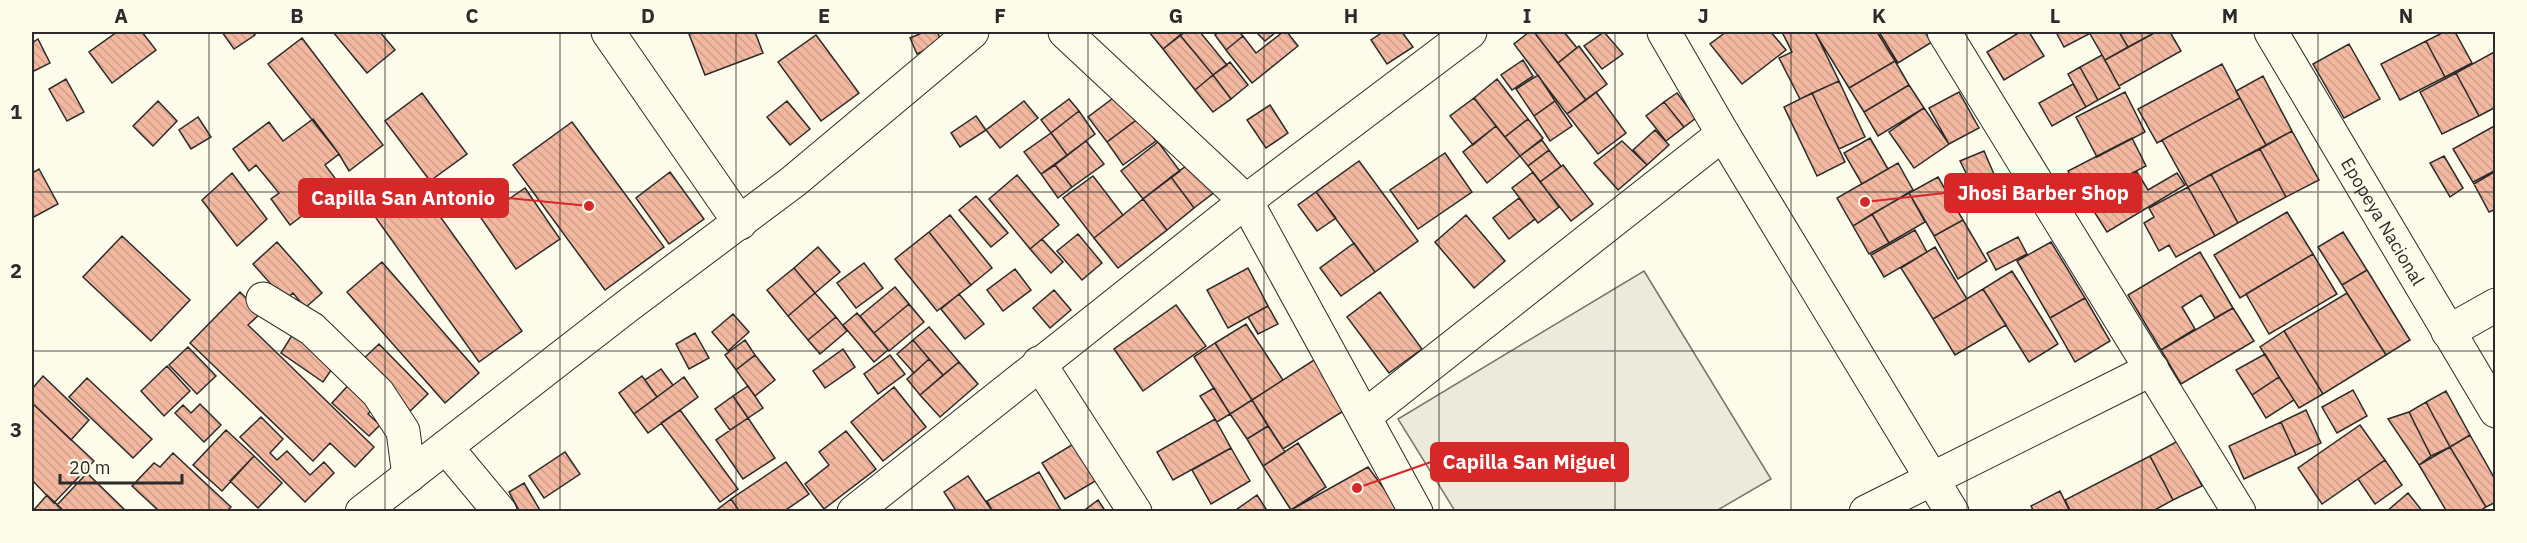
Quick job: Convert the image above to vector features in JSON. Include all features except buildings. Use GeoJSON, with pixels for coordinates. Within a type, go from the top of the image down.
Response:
{"type":"FeatureCollection","features":[{"type":"Feature","properties":{"kind":"street"},"geometry":{"type":"LineString","coordinates":[[608,32],[740,223]]}},
{"type":"Feature","properties":{"kind":"street"},"geometry":{"type":"LineString","coordinates":[[362,512],[626,308],[794,182],[972,32]]}},
{"type":"Feature","properties":{"kind":"street"},"geometry":{"type":"LineString","coordinates":[[1065,32],[1246,201],[1416,512]]}},
{"type":"Feature","properties":{"kind":"street"},"geometry":{"type":"LineString","coordinates":[[860,510],[1039,363],[1246,201],[1470,32]]}},
{"type":"Feature","properties":{"kind":"street"},"geometry":{"type":"LineString","coordinates":[[1664,32],[1723,134],[1952,512]]}},
{"type":"Feature","properties":{"kind":"street"},"geometry":{"type":"LineString","coordinates":[[1944,32],[2239,512]]}},
{"type":"Feature","properties":{"kind":"street","name":"Epopeya Nacional"},"geometry":{"type":"LineString","coordinates":[[2271,32],[2496,411]]}},
{"type":"Feature","properties":{"kind":"street"},"geometry":{"type":"LineString","coordinates":[[1365,416],[1723,134]]}},
{"type":"Feature","properties":{"kind":"street"},"geometry":{"type":"LineString","coordinates":[[263,299],[312,329],[378,393],[403,431],[409,476]]}},
{"type":"Feature","properties":{"kind":"street"},"geometry":{"type":"LineString","coordinates":[[2448,332],[2496,305]]}},
{"type":"Feature","properties":{"kind":"street"},"geometry":{"type":"LineString","coordinates":[[1039,363],[1135,512]]}},
{"type":"Feature","properties":{"kind":"street"},"geometry":{"type":"LineString","coordinates":[[1866,512],[2152,369]]}},
{"type":"Feature","properties":{"kind":"street"},"geometry":{"type":"LineString","coordinates":[[446,447],[500,512]]}},
{"type":"Feature","properties":{"kind":"shaded area"},"geometry":{"type":"Polygon","coordinates":[[[1644,271],[1771,479],[1716,511],[1455,511],[1398,419],[1644,271]]]}},
{"type":"Feature","properties":{"kind":"place","name":"Jhosi Barber Shop"},"geometry":{"type":"Point","coordinates":[1865,202]}},
{"type":"Feature","properties":{"kind":"place","name":"Capilla San Antonio"},"geometry":{"type":"Point","coordinates":[589,206]}},
{"type":"Feature","properties":{"kind":"place","name":"Capilla San Miguel"},"geometry":{"type":"Point","coordinates":[1357,488]}}]}
